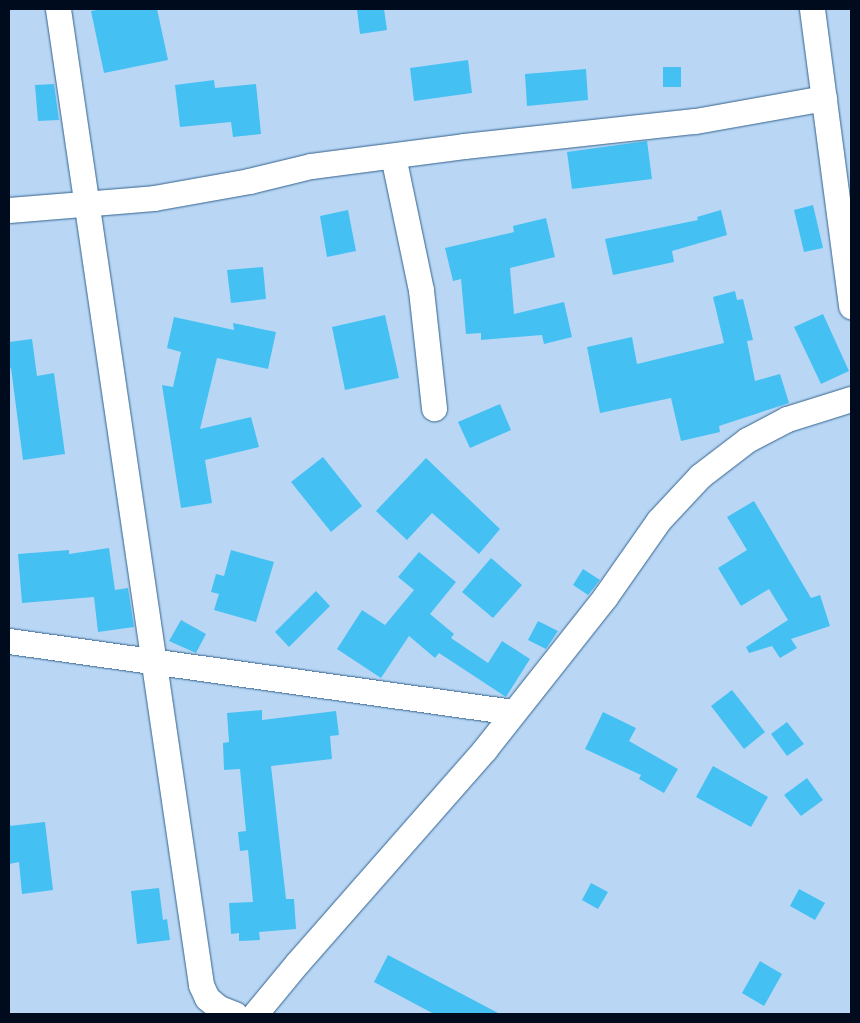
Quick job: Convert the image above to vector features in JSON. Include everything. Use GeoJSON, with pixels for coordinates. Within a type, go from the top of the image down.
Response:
{"type":"FeatureCollection","features":[{"type":"Feature","properties":{"kind":"street"},"geometry":{"type":"LineString","coordinates":[[58,9],[155,660],[201,985],[207,998],[218,1008],[234,1014]]}},
{"type":"Feature","properties":{"kind":"street"},"geometry":{"type":"LineString","coordinates":[[812,9],[851,306]]}},
{"type":"Feature","properties":{"kind":"street"},"geometry":{"type":"LineString","coordinates":[[9,210],[154,198],[249,181],[311,166],[695,122],[824,98]]}},
{"type":"Feature","properties":{"kind":"street"},"geometry":{"type":"LineString","coordinates":[[393,156],[421,290],[434,408]]}},
{"type":"Feature","properties":{"kind":"street"},"geometry":{"type":"LineString","coordinates":[[256,1014],[298,962],[420,826],[485,749],[605,596],[659,520],[700,476],[747,440],[787,419],[851,399]]}},
{"type":"Feature","properties":{"kind":"street"},"geometry":{"type":"LineString","coordinates":[[9,641],[155,660],[513,712]]}},
{"type":"Feature","properties":{"kind":"building"},"geometry":{"type":"Polygon","coordinates":[[[102,9],[157,9],[168,60],[104,73],[91,11],[102,9]]]}},
{"type":"Feature","properties":{"kind":"building"},"geometry":{"type":"Polygon","coordinates":[[[357,9],[384,9],[387,30],[360,34],[357,9]]]}},
{"type":"Feature","properties":{"kind":"building"},"geometry":{"type":"Polygon","coordinates":[[[468,60],[472,93],[414,101],[410,68],[468,60]]]}},
{"type":"Feature","properties":{"kind":"building"},"geometry":{"type":"Polygon","coordinates":[[[663,67],[681,67],[681,87],[663,87],[663,67]]]}},
{"type":"Feature","properties":{"kind":"building"},"geometry":{"type":"Polygon","coordinates":[[[586,69],[588,100],[527,106],[525,74],[586,69]]]}},
{"type":"Feature","properties":{"kind":"building"},"geometry":{"type":"Polygon","coordinates":[[[214,80],[215,88],[256,84],[261,134],[233,137],[231,122],[180,127],[175,85],[214,80]]]}},
{"type":"Feature","properties":{"kind":"building"},"geometry":{"type":"Polygon","coordinates":[[[54,84],[59,120],[38,121],[35,85],[54,84]]]}},
{"type":"Feature","properties":{"kind":"building"},"geometry":{"type":"Polygon","coordinates":[[[647,141],[652,179],[572,189],[567,152],[647,141]]]}},
{"type":"Feature","properties":{"kind":"building"},"geometry":{"type":"Polygon","coordinates":[[[813,205],[823,248],[804,252],[794,210],[813,205]]]}},
{"type":"Feature","properties":{"kind":"building"},"geometry":{"type":"Polygon","coordinates":[[[348,210],[356,251],[327,257],[320,216],[348,210]]]}},
{"type":"Feature","properties":{"kind":"building"},"geometry":{"type":"Polygon","coordinates":[[[721,210],[727,235],[672,251],[674,262],[613,275],[605,239],[698,220],[697,217],[721,210]]]}},
{"type":"Feature","properties":{"kind":"building"},"geometry":{"type":"Polygon","coordinates":[[[546,218],[555,257],[510,268],[514,314],[564,302],[572,337],[544,344],[542,335],[481,340],[481,333],[466,334],[461,279],[453,281],[445,248],[514,232],[513,226],[546,218]]]}},
{"type":"Feature","properties":{"kind":"building"},"geometry":{"type":"Polygon","coordinates":[[[263,267],[266,299],[231,303],[227,270],[263,267]]]}},
{"type":"Feature","properties":{"kind":"building"},"geometry":{"type":"Polygon","coordinates":[[[735,291],[737,300],[743,299],[753,340],[747,341],[755,381],[780,374],[789,403],[719,426],[720,432],[681,441],[671,398],[600,413],[587,347],[632,337],[637,364],[724,343],[713,297],[735,291]]]}},
{"type":"Feature","properties":{"kind":"building"},"geometry":{"type":"Polygon","coordinates":[[[823,314],[849,371],[821,384],[794,327],[823,314]]]}},
{"type":"Feature","properties":{"kind":"building"},"geometry":{"type":"Polygon","coordinates":[[[385,315],[399,378],[345,390],[332,327],[385,315]]]}},
{"type":"Feature","properties":{"kind":"building"},"geometry":{"type":"Polygon","coordinates":[[[174,317],[234,330],[233,323],[276,332],[268,369],[217,358],[200,429],[251,417],[259,447],[205,460],[212,503],[181,508],[162,385],[173,387],[181,352],[167,348],[174,317]]]}},
{"type":"Feature","properties":{"kind":"building"},"geometry":{"type":"Polygon","coordinates":[[[32,339],[37,376],[54,373],[65,454],[23,460],[11,368],[9,369],[9,342],[32,339]]]}},
{"type":"Feature","properties":{"kind":"building"},"geometry":{"type":"Polygon","coordinates":[[[500,404],[511,430],[470,448],[458,422],[500,404]]]}},
{"type":"Feature","properties":{"kind":"building"},"geometry":{"type":"Polygon","coordinates":[[[323,457],[362,506],[331,532],[291,482],[323,457]]]}},
{"type":"Feature","properties":{"kind":"building"},"geometry":{"type":"Polygon","coordinates":[[[426,458],[500,529],[479,554],[432,513],[407,540],[376,511],[426,458]]]}},
{"type":"Feature","properties":{"kind":"building"},"geometry":{"type":"Polygon","coordinates":[[[754,501],[811,598],[820,595],[830,626],[791,639],[797,648],[780,658],[772,646],[749,653],[746,647],[788,620],[769,589],[741,606],[718,568],[747,550],[727,517],[754,501]]]}},
{"type":"Feature","properties":{"kind":"building"},"geometry":{"type":"Polygon","coordinates":[[[109,548],[115,590],[128,588],[134,627],[98,632],[94,597],[22,603],[18,554],[69,550],[69,554],[109,548]]]}},
{"type":"Feature","properties":{"kind":"building"},"geometry":{"type":"Polygon","coordinates":[[[231,550],[274,562],[256,622],[214,610],[219,594],[211,592],[216,574],[224,576],[231,550]]]}},
{"type":"Feature","properties":{"kind":"building"},"geometry":{"type":"Polygon","coordinates":[[[419,552],[456,582],[430,614],[454,634],[451,638],[488,663],[502,641],[530,659],[506,697],[439,653],[435,658],[409,636],[381,678],[337,649],[362,610],[385,625],[414,590],[398,577],[419,552]]]}},
{"type":"Feature","properties":{"kind":"building"},"geometry":{"type":"Polygon","coordinates":[[[491,558],[522,585],[493,618],[462,592],[491,558]]]}},
{"type":"Feature","properties":{"kind":"building"},"geometry":{"type":"Polygon","coordinates":[[[583,569],[600,580],[588,595],[573,585],[583,569]]]}},
{"type":"Feature","properties":{"kind":"building"},"geometry":{"type":"Polygon","coordinates":[[[316,591],[330,606],[289,647],[275,632],[316,591]]]}},
{"type":"Feature","properties":{"kind":"building"},"geometry":{"type":"Polygon","coordinates":[[[181,620],[206,634],[196,653],[169,641],[181,620]]]}},
{"type":"Feature","properties":{"kind":"building"},"geometry":{"type":"Polygon","coordinates":[[[538,621],[558,631],[546,649],[528,640],[538,621]]]}},
{"type":"Feature","properties":{"kind":"building"},"geometry":{"type":"Polygon","coordinates":[[[732,690],[765,732],[744,749],[711,706],[732,690]]]}},
{"type":"Feature","properties":{"kind":"building"},"geometry":{"type":"Polygon","coordinates":[[[262,710],[262,720],[336,711],[339,735],[330,736],[332,759],[271,766],[286,899],[294,899],[296,929],[259,932],[260,940],[239,941],[239,933],[231,934],[229,903],[253,902],[248,850],[240,851],[238,832],[246,831],[240,769],[224,770],[223,743],[229,742],[227,713],[262,710]]]}},
{"type":"Feature","properties":{"kind":"building"},"geometry":{"type":"Polygon","coordinates":[[[603,712],[636,728],[629,741],[678,769],[664,793],[639,779],[641,775],[585,749],[603,712]]]}},
{"type":"Feature","properties":{"kind":"building"},"geometry":{"type":"Polygon","coordinates":[[[787,722],[804,744],[787,756],[771,734],[787,722]]]}},
{"type":"Feature","properties":{"kind":"building"},"geometry":{"type":"Polygon","coordinates":[[[713,766],[768,797],[751,827],[696,797],[713,766]]]}},
{"type":"Feature","properties":{"kind":"building"},"geometry":{"type":"Polygon","coordinates":[[[807,778],[823,800],[801,816],[784,795],[807,778]]]}},
{"type":"Feature","properties":{"kind":"building"},"geometry":{"type":"Polygon","coordinates":[[[45,822],[53,890],[22,894],[19,862],[9,864],[9,826],[45,822]]]}},
{"type":"Feature","properties":{"kind":"building"},"geometry":{"type":"Polygon","coordinates":[[[591,883],[608,892],[598,909],[582,900],[591,883]]]}},
{"type":"Feature","properties":{"kind":"building"},"geometry":{"type":"Polygon","coordinates":[[[159,888],[163,920],[167,919],[170,940],[137,944],[131,891],[159,888]]]}},
{"type":"Feature","properties":{"kind":"building"},"geometry":{"type":"Polygon","coordinates":[[[799,889],[825,903],[815,920],[790,906],[799,889]]]}},
{"type":"Feature","properties":{"kind":"building"},"geometry":{"type":"Polygon","coordinates":[[[388,955],[500,1014],[434,1014],[374,982],[388,955]]]}},
{"type":"Feature","properties":{"kind":"building"},"geometry":{"type":"Polygon","coordinates":[[[760,961],[782,974],[764,1006],[742,993],[760,961]]]}}]}
